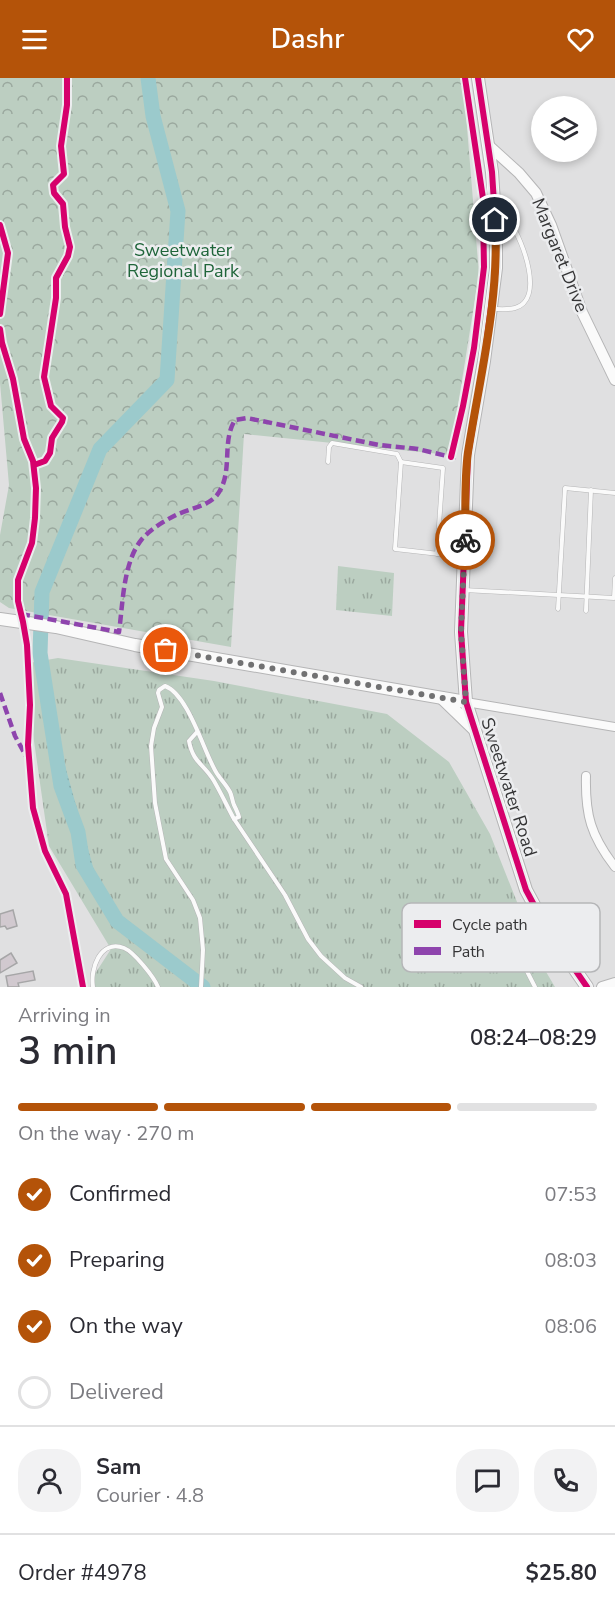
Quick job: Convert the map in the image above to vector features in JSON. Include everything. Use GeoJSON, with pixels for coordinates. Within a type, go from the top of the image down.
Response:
{"type":"FeatureCollection","features":[{"type":"Feature","properties":{"kind":"main road","name":"Sweetwater Road"},"geometry":{"type":"LineString","coordinates":[[478,78],[492,172],[496,268],[484,361],[468,455],[461,632],[466,702],[526,890],[533,903]]}},
{"type":"Feature","properties":{"kind":"main road"},"geometry":{"type":"LineString","coordinates":[[0,619],[56,627],[135,645],[466,702]]}},
{"type":"Feature","properties":{"kind":"main road"},"geometry":{"type":"LineString","coordinates":[[442,697],[476,730]]}},
{"type":"Feature","properties":{"kind":"main road","name":"Sweetwater Road"},"geometry":{"type":"LineString","coordinates":[[577,972],[587,987]]}},
{"type":"Feature","properties":{"kind":"street","name":"Margaret Drive"},"geometry":{"type":"LineString","coordinates":[[487,144],[519,173],[536,193],[551,225],[582,312],[615,380]]}},
{"type":"Feature","properties":{"kind":"street"},"geometry":{"type":"LineString","coordinates":[[466,702],[615,726]]}},
{"type":"Feature","properties":{"kind":"street"},"geometry":{"type":"LineString","coordinates":[[586,776],[585,799],[589,821],[598,843],[614,863]]}},
{"type":"Feature","properties":{"kind":"street"},"geometry":{"type":"LineString","coordinates":[[602,987],[615,983]]}},
{"type":"Feature","properties":{"kind":"lane"},"geometry":{"type":"LineString","coordinates":[[491,309],[516,308],[525,302],[530,292],[530,270],[525,255],[512,225],[494,205]]}},
{"type":"Feature","properties":{"kind":"lane"},"geometry":{"type":"LineString","coordinates":[[328,462],[329,447],[332,443],[397,454],[401,462],[395,549],[437,554],[464,554]]}},
{"type":"Feature","properties":{"kind":"lane"},"geometry":{"type":"LineString","coordinates":[[401,462],[442,468],[437,554]]}},
{"type":"Feature","properties":{"kind":"lane"},"geometry":{"type":"LineString","coordinates":[[558,609],[565,488],[615,493]]}},
{"type":"Feature","properties":{"kind":"lane"},"geometry":{"type":"LineString","coordinates":[[586,611],[591,490]]}},
{"type":"Feature","properties":{"kind":"lane"},"geometry":{"type":"LineString","coordinates":[[463,590],[614,598],[615,578]]}},
{"type":"Feature","properties":{"kind":"lane"},"geometry":{"type":"LineString","coordinates":[[201,987],[203,950],[200,918],[193,900],[166,860],[155,803],[151,746],[154,728],[161,710],[158,693],[162,687],[171,689],[195,724],[217,773],[231,793],[239,815],[234,819]]}},
{"type":"Feature","properties":{"kind":"lane"},"geometry":{"type":"LineString","coordinates":[[197,732],[189,741],[195,760],[213,778],[234,819],[285,895],[308,939],[321,956],[345,978],[361,987]]}},
{"type":"Feature","properties":{"kind":"lane"},"geometry":{"type":"LineString","coordinates":[[93,987],[93,970],[99,956],[109,947],[127,949],[155,979],[158,987]]}},
{"type":"Feature","properties":{"kind":"lane"},"geometry":{"type":"LineString","coordinates":[[527,972],[535,987]]}},
{"type":"Feature","properties":{"kind":"green space","name":"Sweetwater Regional Park"},"geometry":{"type":"Polygon","coordinates":[[[0,78],[463,78],[479,274],[450,455],[244,434],[231,647],[9,608],[0,602],[0,535],[9,485],[0,383],[0,78]]]}},
{"type":"Feature","properties":{"kind":"green space"},"geometry":{"type":"Polygon","coordinates":[[[338,566],[394,573],[392,616],[336,610],[338,566]]]}},
{"type":"Feature","properties":{"kind":"green space"},"geometry":{"type":"Polygon","coordinates":[[[58,658],[214,681],[387,714],[449,762],[490,834],[517,903],[402,903],[402,972],[546,972],[555,987],[92,987],[91,980],[111,949],[49,846],[23,664],[58,658]]]}},
{"type":"Feature","properties":{"kind":"water"},"geometry":{"type":"Polygon","coordinates":[[[49,668],[64,762],[95,874],[122,916],[209,987],[204,987],[120,920],[92,874],[59,757],[44,669],[49,668]]]}},
{"type":"Feature","properties":{"kind":"building"},"geometry":{"type":"Polygon","coordinates":[[[13,910],[17,926],[7,929],[5,926],[0,927],[0,914],[13,910]]]}},
{"type":"Feature","properties":{"kind":"building"},"geometry":{"type":"Polygon","coordinates":[[[11,953],[17,963],[0,973],[0,960],[11,953]]]}},
{"type":"Feature","properties":{"kind":"building"},"geometry":{"type":"Polygon","coordinates":[[[33,971],[35,980],[18,983],[19,987],[8,987],[6,976],[33,971]]]}},
{"type":"Feature","properties":{"kind":"waterway"},"geometry":{"type":"LineString","coordinates":[[148,78],[153,116],[178,211],[167,380],[100,449],[42,592],[40,653],[61,786],[78,832],[83,865],[117,921],[203,987]]}},
{"type":"Feature","properties":{"kind":"marked path"},"geometry":{"type":"LineString","coordinates":[[21,614],[119,632],[127,571],[136,548],[142,539],[158,526],[176,515],[204,505],[217,495],[225,477],[229,438],[235,420],[247,418],[379,445],[418,449],[456,457]]}},
{"type":"Feature","properties":{"kind":"marked path"},"geometry":{"type":"LineString","coordinates":[[0,693],[15,736],[26,756]]}},
{"type":"Feature","properties":{"kind":"cycle path"},"geometry":{"type":"LineString","coordinates":[[34,465],[45,461],[50,453],[52,438],[63,418],[51,406],[44,377],[56,298],[56,278],[68,256],[70,247],[63,204],[54,193],[53,185],[64,174],[61,146],[67,105],[67,78]]}},
{"type":"Feature","properties":{"kind":"cycle path"},"geometry":{"type":"LineString","coordinates":[[451,457],[474,348],[484,267],[484,205],[465,78]]}},
{"type":"Feature","properties":{"kind":"cycle path"},"geometry":{"type":"LineString","coordinates":[[478,78],[492,172],[496,268],[484,361],[468,455],[461,632],[466,702],[526,890],[533,903]]}},
{"type":"Feature","properties":{"kind":"cycle path"},"geometry":{"type":"LineString","coordinates":[[0,225],[8,253],[0,314]]}},
{"type":"Feature","properties":{"kind":"cycle path"},"geometry":{"type":"LineString","coordinates":[[0,329],[13,379],[24,439],[33,461],[36,488],[32,543],[18,580],[18,601],[27,645],[30,705],[28,745],[33,808],[45,851],[66,894],[83,987]]}},
{"type":"Feature","properties":{"kind":"cycle path"},"geometry":{"type":"LineString","coordinates":[[577,972],[587,987]]}},
{"type":"Feature","properties":{"kind":"way so far"},"geometry":{"type":"LineString","coordinates":[[166,650],[466,702],[461,632],[465,540]]}},
{"type":"Feature","properties":{"kind":"route"},"geometry":{"type":"LineString","coordinates":[[465,540],[468,455],[484,361],[496,268],[495,220]]}}]}
